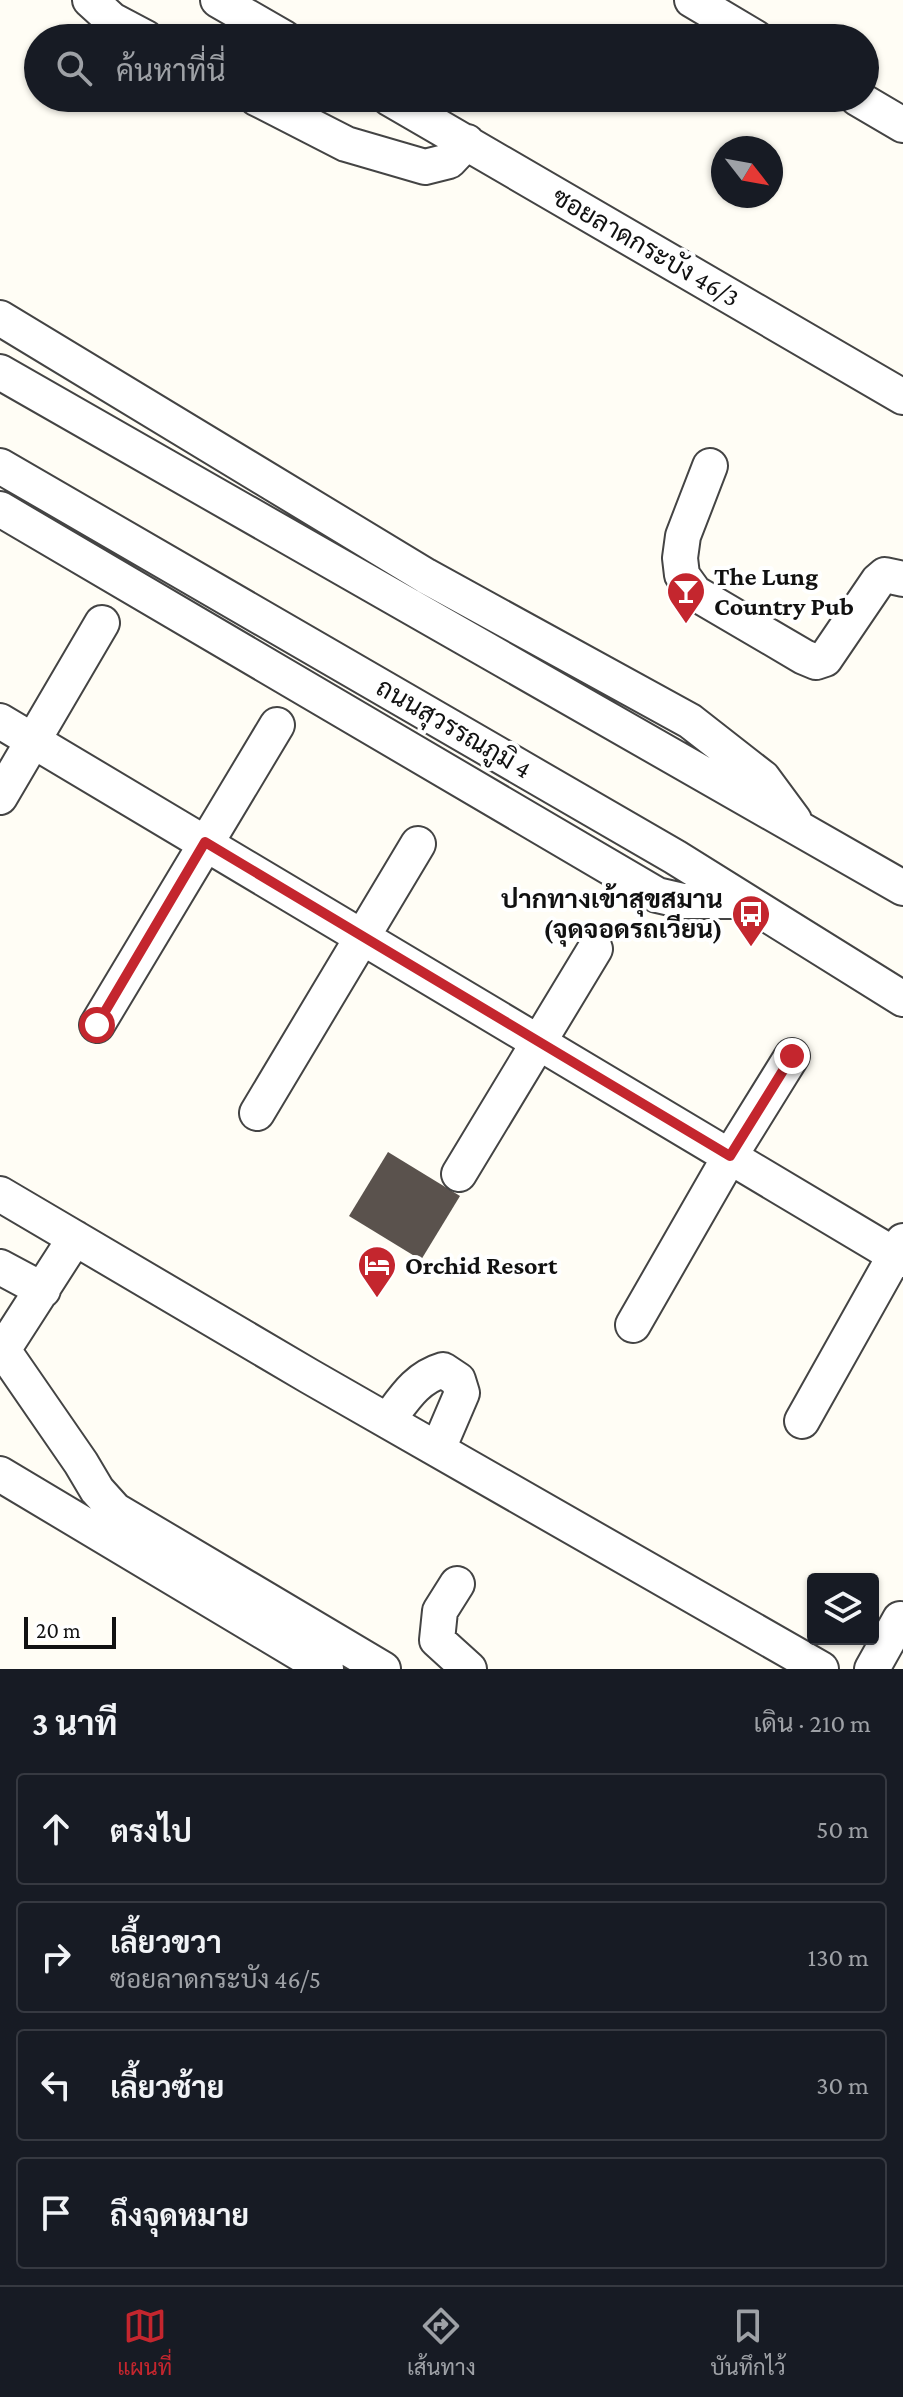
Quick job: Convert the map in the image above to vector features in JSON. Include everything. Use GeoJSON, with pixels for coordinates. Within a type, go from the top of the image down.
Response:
{"type":"FeatureCollection","features":[{"type":"Feature","properties":{"kind":"street"},"geometry":{"type":"LineString","coordinates":[[90,0],[120,24]]}},
{"type":"Feature","properties":{"kind":"street"},"geometry":{"type":"LineString","coordinates":[[218,0],[260,24]]}},
{"type":"Feature","properties":{"kind":"street"},"geometry":{"type":"LineString","coordinates":[[692,0],[732,24]]}},
{"type":"Feature","properties":{"kind":"street"},"geometry":{"type":"LineString","coordinates":[[879,111],[903,125]]}},
{"type":"Feature","properties":{"kind":"street"},"geometry":{"type":"LineString","coordinates":[[283,112],[346,144],[425,167],[449,161],[467,142]]}},
{"type":"Feature","properties":{"kind":"street","name":"ซอยลาดกระบัง 46/3"},"geometry":{"type":"LineString","coordinates":[[414,112],[903,397]]}},
{"type":"Feature","properties":{"kind":"street"},"geometry":{"type":"LineString","coordinates":[[0,318],[426,576],[690,721],[763,778],[802,830]]}},
{"type":"Feature","properties":{"kind":"street"},"geometry":{"type":"LineString","coordinates":[[0,372],[903,888]]}},
{"type":"Feature","properties":{"kind":"street","name":"ถนนสุวรรณภูมิ 4"},"geometry":{"type":"LineString","coordinates":[[0,466],[675,857],[903,999]]}},
{"type":"Feature","properties":{"kind":"street"},"geometry":{"type":"LineString","coordinates":[[710,466],[683,536],[680,558],[682,575],[695,593],[804,657],[816,662],[825,659],[878,581],[885,575],[903,579]]}},
{"type":"Feature","properties":{"kind":"street"},"geometry":{"type":"LineString","coordinates":[[0,509],[657,895],[683,901],[746,901]]}},
{"type":"Feature","properties":{"kind":"street"},"geometry":{"type":"LineString","coordinates":[[0,797],[102,623]]}},
{"type":"Feature","properties":{"kind":"street"},"geometry":{"type":"LineString","coordinates":[[0,721],[730,1156],[900,1252],[802,1421]]}},
{"type":"Feature","properties":{"kind":"street"},"geometry":{"type":"LineString","coordinates":[[97,1025],[277,725]]}},
{"type":"Feature","properties":{"kind":"street"},"geometry":{"type":"LineString","coordinates":[[257,1113],[418,844]]}},
{"type":"Feature","properties":{"kind":"street"},"geometry":{"type":"LineString","coordinates":[[459,1174],[595,949]]}},
{"type":"Feature","properties":{"kind":"street"},"geometry":{"type":"LineString","coordinates":[[633,1325],[730,1156],[792,1056]]}},
{"type":"Feature","properties":{"kind":"street"},"geometry":{"type":"LineString","coordinates":[[0,1194],[821,1669]]}},
{"type":"Feature","properties":{"kind":"street"},"geometry":{"type":"LineString","coordinates":[[75,1238],[2,1350],[97,1490],[115,1510],[383,1669]]}},
{"type":"Feature","properties":{"kind":"street"},"geometry":{"type":"LineString","coordinates":[[0,1267],[43,1290]]}},
{"type":"Feature","properties":{"kind":"street"},"geometry":{"type":"LineString","coordinates":[[388,1420],[416,1384],[428,1374],[443,1370],[458,1380],[462,1393],[438,1449]]}},
{"type":"Feature","properties":{"kind":"street"},"geometry":{"type":"LineString","coordinates":[[0,1474],[326,1669]]}},
{"type":"Feature","properties":{"kind":"street"},"geometry":{"type":"LineString","coordinates":[[457,1584],[440,1611],[437,1640],[469,1669]]}},
{"type":"Feature","properties":{"kind":"street"},"geometry":{"type":"LineString","coordinates":[[872,1669],[900,1619]]}},
{"type":"Feature","properties":{"kind":"building","name":"Orchid Resort"},"geometry":{"type":"Polygon","coordinates":[[[388,1152],[460,1196],[421,1260],[349,1216],[388,1152]]]}},
{"type":"Feature","properties":{"kind":"place","name":"The Lung Country Pub"},"geometry":{"type":"Point","coordinates":[686,625]}},
{"type":"Feature","properties":{"kind":"place","name":"ปากทางเข้าสุขสมาน (จุดจอดรถเวียน)"},"geometry":{"type":"Point","coordinates":[751,948]}},
{"type":"Feature","properties":{"kind":"place","name":"Orchid Resort"},"geometry":{"type":"Point","coordinates":[377,1299]}},
{"type":"Feature","properties":{"kind":"route"},"geometry":{"type":"LineString","coordinates":[[97,1025],[205,842],[730,1156],[792,1056]]}}]}
